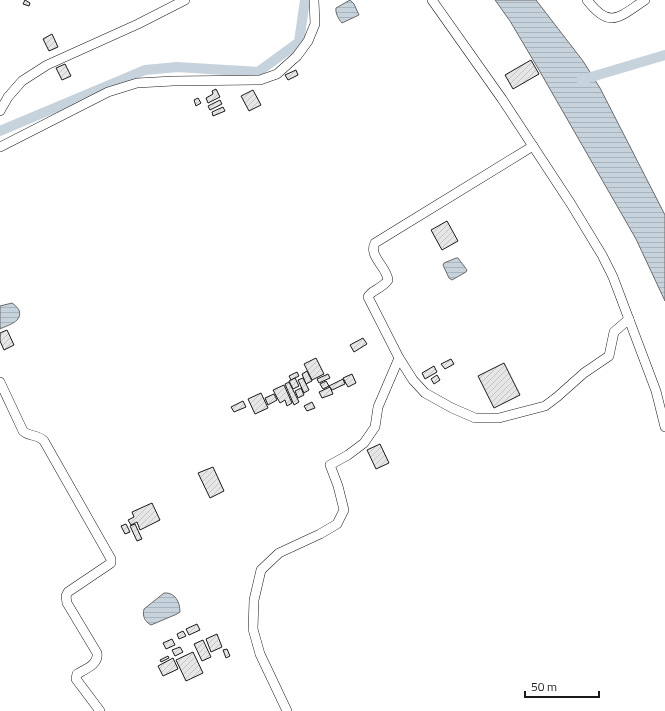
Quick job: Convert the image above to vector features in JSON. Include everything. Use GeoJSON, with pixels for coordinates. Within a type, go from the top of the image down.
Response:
{"type":"FeatureCollection","features":[{"type":"Feature","properties":{"kind":"street"},"geometry":{"type":"LineString","coordinates":[[0,111],[8,97],[22,81],[47,65],[185,0]]}},
{"type":"Feature","properties":{"kind":"street"},"geometry":{"type":"LineString","coordinates":[[0,148],[108,92],[137,83],[174,81],[254,81],[277,74],[297,56],[308,41],[315,24],[314,0]]}},
{"type":"Feature","properties":{"kind":"street"},"geometry":{"type":"LineString","coordinates":[[432,0],[533,146],[602,255],[613,277],[656,391],[665,427]]}},
{"type":"Feature","properties":{"kind":"street"},"geometry":{"type":"LineString","coordinates":[[587,0],[599,13],[608,18],[615,19],[645,0]]}},
{"type":"Feature","properties":{"kind":"street"},"geometry":{"type":"LineString","coordinates":[[533,146],[375,243],[372,247],[373,252],[388,280],[384,286],[368,295],[368,297],[399,358],[413,380],[425,393],[452,408],[475,418],[499,418],[545,406],[557,397],[584,373],[609,356],[614,332],[629,319]]}},
{"type":"Feature","properties":{"kind":"street"},"geometry":{"type":"LineString","coordinates":[[288,711],[260,654],[253,629],[254,600],[261,570],[279,553],[320,534],[337,524],[344,510],[338,486],[330,465],[348,455],[364,443],[375,427],[378,407],[399,358]]}},
{"type":"Feature","properties":{"kind":"street"},"geometry":{"type":"LineString","coordinates":[[0,382],[22,431],[26,434],[39,436],[44,441],[111,559],[111,563],[68,592],[66,596],[68,603],[98,658],[96,662],[77,674],[76,679],[100,711]]}},
{"type":"Feature","properties":{"kind":"shaded area"},"geometry":{"type":"Polygon","coordinates":[[[350,0],[354,4],[359,15],[342,23],[336,12],[336,8],[350,0]]]}},
{"type":"Feature","properties":{"kind":"shaded area"},"geometry":{"type":"Polygon","coordinates":[[[495,0],[536,0],[583,61],[600,88],[665,215],[665,301],[636,239],[539,70],[510,21],[495,0]]]}},
{"type":"Feature","properties":{"kind":"shaded area"},"geometry":{"type":"Polygon","coordinates":[[[458,258],[467,270],[452,280],[449,278],[443,265],[444,263],[458,258]]]}},
{"type":"Feature","properties":{"kind":"shaded area"},"geometry":{"type":"Polygon","coordinates":[[[12,303],[19,310],[19,317],[14,322],[0,329],[0,306],[12,303]]]}},
{"type":"Feature","properties":{"kind":"shaded area"},"geometry":{"type":"Polygon","coordinates":[[[164,593],[171,594],[176,598],[180,612],[151,625],[144,618],[144,609],[164,593]]]}},
{"type":"Feature","properties":{"kind":"building"},"geometry":{"type":"Polygon","coordinates":[[[25,0],[30,3],[29,6],[23,4],[25,0]]]}},
{"type":"Feature","properties":{"kind":"building"},"geometry":{"type":"Polygon","coordinates":[[[52,34],[58,47],[49,51],[43,39],[52,34]]]}},
{"type":"Feature","properties":{"kind":"building"},"geometry":{"type":"Polygon","coordinates":[[[531,60],[539,74],[513,89],[505,75],[531,60]]]}},
{"type":"Feature","properties":{"kind":"building"},"geometry":{"type":"Polygon","coordinates":[[[65,64],[71,76],[62,80],[56,68],[65,64]]]}},
{"type":"Feature","properties":{"kind":"building"},"geometry":{"type":"Polygon","coordinates":[[[296,70],[298,75],[288,80],[285,75],[296,70]]]}},
{"type":"Feature","properties":{"kind":"building"},"geometry":{"type":"Polygon","coordinates":[[[216,89],[220,97],[208,103],[206,98],[213,94],[212,91],[216,89]]]}},
{"type":"Feature","properties":{"kind":"building"},"geometry":{"type":"Polygon","coordinates":[[[253,90],[261,105],[249,111],[241,96],[253,90]]]}},
{"type":"Feature","properties":{"kind":"building"},"geometry":{"type":"Polygon","coordinates":[[[198,98],[201,103],[196,106],[194,100],[198,98]]]}},
{"type":"Feature","properties":{"kind":"building"},"geometry":{"type":"Polygon","coordinates":[[[220,100],[222,104],[210,110],[208,106],[220,100]]]}},
{"type":"Feature","properties":{"kind":"building"},"geometry":{"type":"Polygon","coordinates":[[[223,107],[225,111],[213,116],[212,112],[223,107]]]}},
{"type":"Feature","properties":{"kind":"building"},"geometry":{"type":"Polygon","coordinates":[[[447,221],[458,241],[442,250],[431,230],[447,221]]]}},
{"type":"Feature","properties":{"kind":"building"},"geometry":{"type":"Polygon","coordinates":[[[7,330],[14,345],[4,350],[0,341],[0,333],[7,330]]]}},
{"type":"Feature","properties":{"kind":"building"},"geometry":{"type":"Polygon","coordinates":[[[363,338],[367,344],[354,352],[350,345],[363,338]]]}},
{"type":"Feature","properties":{"kind":"building"},"geometry":{"type":"Polygon","coordinates":[[[316,358],[324,374],[312,380],[304,364],[316,358]]]}},
{"type":"Feature","properties":{"kind":"building"},"geometry":{"type":"Polygon","coordinates":[[[451,359],[454,364],[445,369],[441,364],[451,359]]]}},
{"type":"Feature","properties":{"kind":"building"},"geometry":{"type":"Polygon","coordinates":[[[504,363],[520,395],[494,408],[478,376],[504,363]]]}},
{"type":"Feature","properties":{"kind":"building"},"geometry":{"type":"Polygon","coordinates":[[[434,366],[437,372],[425,379],[422,373],[434,366]]]}},
{"type":"Feature","properties":{"kind":"building"},"geometry":{"type":"Polygon","coordinates":[[[307,371],[312,381],[306,384],[302,374],[307,371]]]}},
{"type":"Feature","properties":{"kind":"building"},"geometry":{"type":"Polygon","coordinates":[[[297,372],[299,376],[291,380],[289,376],[297,372]]]}},
{"type":"Feature","properties":{"kind":"building"},"geometry":{"type":"Polygon","coordinates":[[[328,374],[330,378],[319,383],[317,379],[328,374]]]}},
{"type":"Feature","properties":{"kind":"building"},"geometry":{"type":"Polygon","coordinates":[[[352,374],[356,383],[348,387],[343,378],[352,374]]]}},
{"type":"Feature","properties":{"kind":"building"},"geometry":{"type":"Polygon","coordinates":[[[437,375],[440,380],[434,384],[431,379],[437,375]]]}},
{"type":"Feature","properties":{"kind":"building"},"geometry":{"type":"Polygon","coordinates":[[[295,378],[299,386],[293,389],[289,381],[295,378]]]}},
{"type":"Feature","properties":{"kind":"building"},"geometry":{"type":"Polygon","coordinates":[[[303,378],[309,390],[304,393],[298,380],[303,378]]]}},
{"type":"Feature","properties":{"kind":"building"},"geometry":{"type":"Polygon","coordinates":[[[343,379],[345,384],[332,390],[329,386],[343,379]]]}},
{"type":"Feature","properties":{"kind":"building"},"geometry":{"type":"Polygon","coordinates":[[[326,381],[329,386],[323,389],[320,384],[326,381]]]}},
{"type":"Feature","properties":{"kind":"building"},"geometry":{"type":"Polygon","coordinates":[[[289,382],[299,402],[294,405],[285,384],[289,382]]]}},
{"type":"Feature","properties":{"kind":"building"},"geometry":{"type":"Polygon","coordinates":[[[284,385],[292,403],[287,406],[285,400],[280,403],[273,390],[284,385]]]}},
{"type":"Feature","properties":{"kind":"building"},"geometry":{"type":"Polygon","coordinates":[[[330,387],[333,394],[322,398],[319,392],[330,387]]]}},
{"type":"Feature","properties":{"kind":"building"},"geometry":{"type":"Polygon","coordinates":[[[301,388],[304,395],[298,398],[295,391],[301,388]]]}},
{"type":"Feature","properties":{"kind":"building"},"geometry":{"type":"Polygon","coordinates":[[[261,393],[268,408],[255,414],[248,399],[261,393]]]}},
{"type":"Feature","properties":{"kind":"building"},"geometry":{"type":"Polygon","coordinates":[[[274,394],[277,400],[268,405],[265,398],[274,394]]]}},
{"type":"Feature","properties":{"kind":"building"},"geometry":{"type":"Polygon","coordinates":[[[243,401],[246,407],[234,412],[231,407],[243,401]]]}},
{"type":"Feature","properties":{"kind":"building"},"geometry":{"type":"Polygon","coordinates":[[[312,402],[315,408],[307,411],[304,406],[312,402]]]}},
{"type":"Feature","properties":{"kind":"building"},"geometry":{"type":"Polygon","coordinates":[[[380,444],[389,463],[376,469],[367,450],[380,444]]]}},
{"type":"Feature","properties":{"kind":"building"},"geometry":{"type":"Polygon","coordinates":[[[213,467],[224,491],[210,498],[198,473],[213,467]]]}},
{"type":"Feature","properties":{"kind":"building"},"geometry":{"type":"Polygon","coordinates":[[[152,503],[160,520],[140,530],[137,522],[131,525],[128,520],[134,517],[132,512],[152,503]]]}},
{"type":"Feature","properties":{"kind":"building"},"geometry":{"type":"Polygon","coordinates":[[[126,524],[130,532],[125,534],[121,526],[126,524]]]}},
{"type":"Feature","properties":{"kind":"building"},"geometry":{"type":"Polygon","coordinates":[[[135,524],[142,539],[137,541],[130,526],[135,524]]]}},
{"type":"Feature","properties":{"kind":"building"},"geometry":{"type":"Polygon","coordinates":[[[197,624],[200,630],[189,635],[186,629],[197,624]]]}},
{"type":"Feature","properties":{"kind":"building"},"geometry":{"type":"Polygon","coordinates":[[[183,631],[186,636],[179,639],[177,634],[183,631]]]}},
{"type":"Feature","properties":{"kind":"building"},"geometry":{"type":"Polygon","coordinates":[[[217,634],[222,647],[211,652],[206,639],[217,634]]]}},
{"type":"Feature","properties":{"kind":"building"},"geometry":{"type":"Polygon","coordinates":[[[172,639],[175,645],[166,649],[163,643],[172,639]]]}},
{"type":"Feature","properties":{"kind":"building"},"geometry":{"type":"Polygon","coordinates":[[[203,640],[211,657],[202,661],[194,644],[203,640]]]}},
{"type":"Feature","properties":{"kind":"building"},"geometry":{"type":"Polygon","coordinates":[[[180,647],[183,652],[175,656],[172,650],[180,647]]]}},
{"type":"Feature","properties":{"kind":"building"},"geometry":{"type":"Polygon","coordinates":[[[227,649],[230,656],[226,658],[223,650],[227,649]]]}},
{"type":"Feature","properties":{"kind":"building"},"geometry":{"type":"Polygon","coordinates":[[[193,652],[203,673],[186,681],[176,660],[193,652]]]}},
{"type":"Feature","properties":{"kind":"building"},"geometry":{"type":"Polygon","coordinates":[[[168,656],[169,658],[161,662],[160,660],[168,656]]]}},
{"type":"Feature","properties":{"kind":"building"},"geometry":{"type":"Polygon","coordinates":[[[173,658],[178,669],[163,676],[158,666],[173,658]]]}},
{"type":"Feature","properties":{"kind":"waterway"},"geometry":{"type":"LineString","coordinates":[[0,131],[145,70],[177,67],[258,72],[299,42],[305,0]]}},
{"type":"Feature","properties":{"kind":"waterway"},"geometry":{"type":"LineString","coordinates":[[581,80],[665,55]]}}]}
